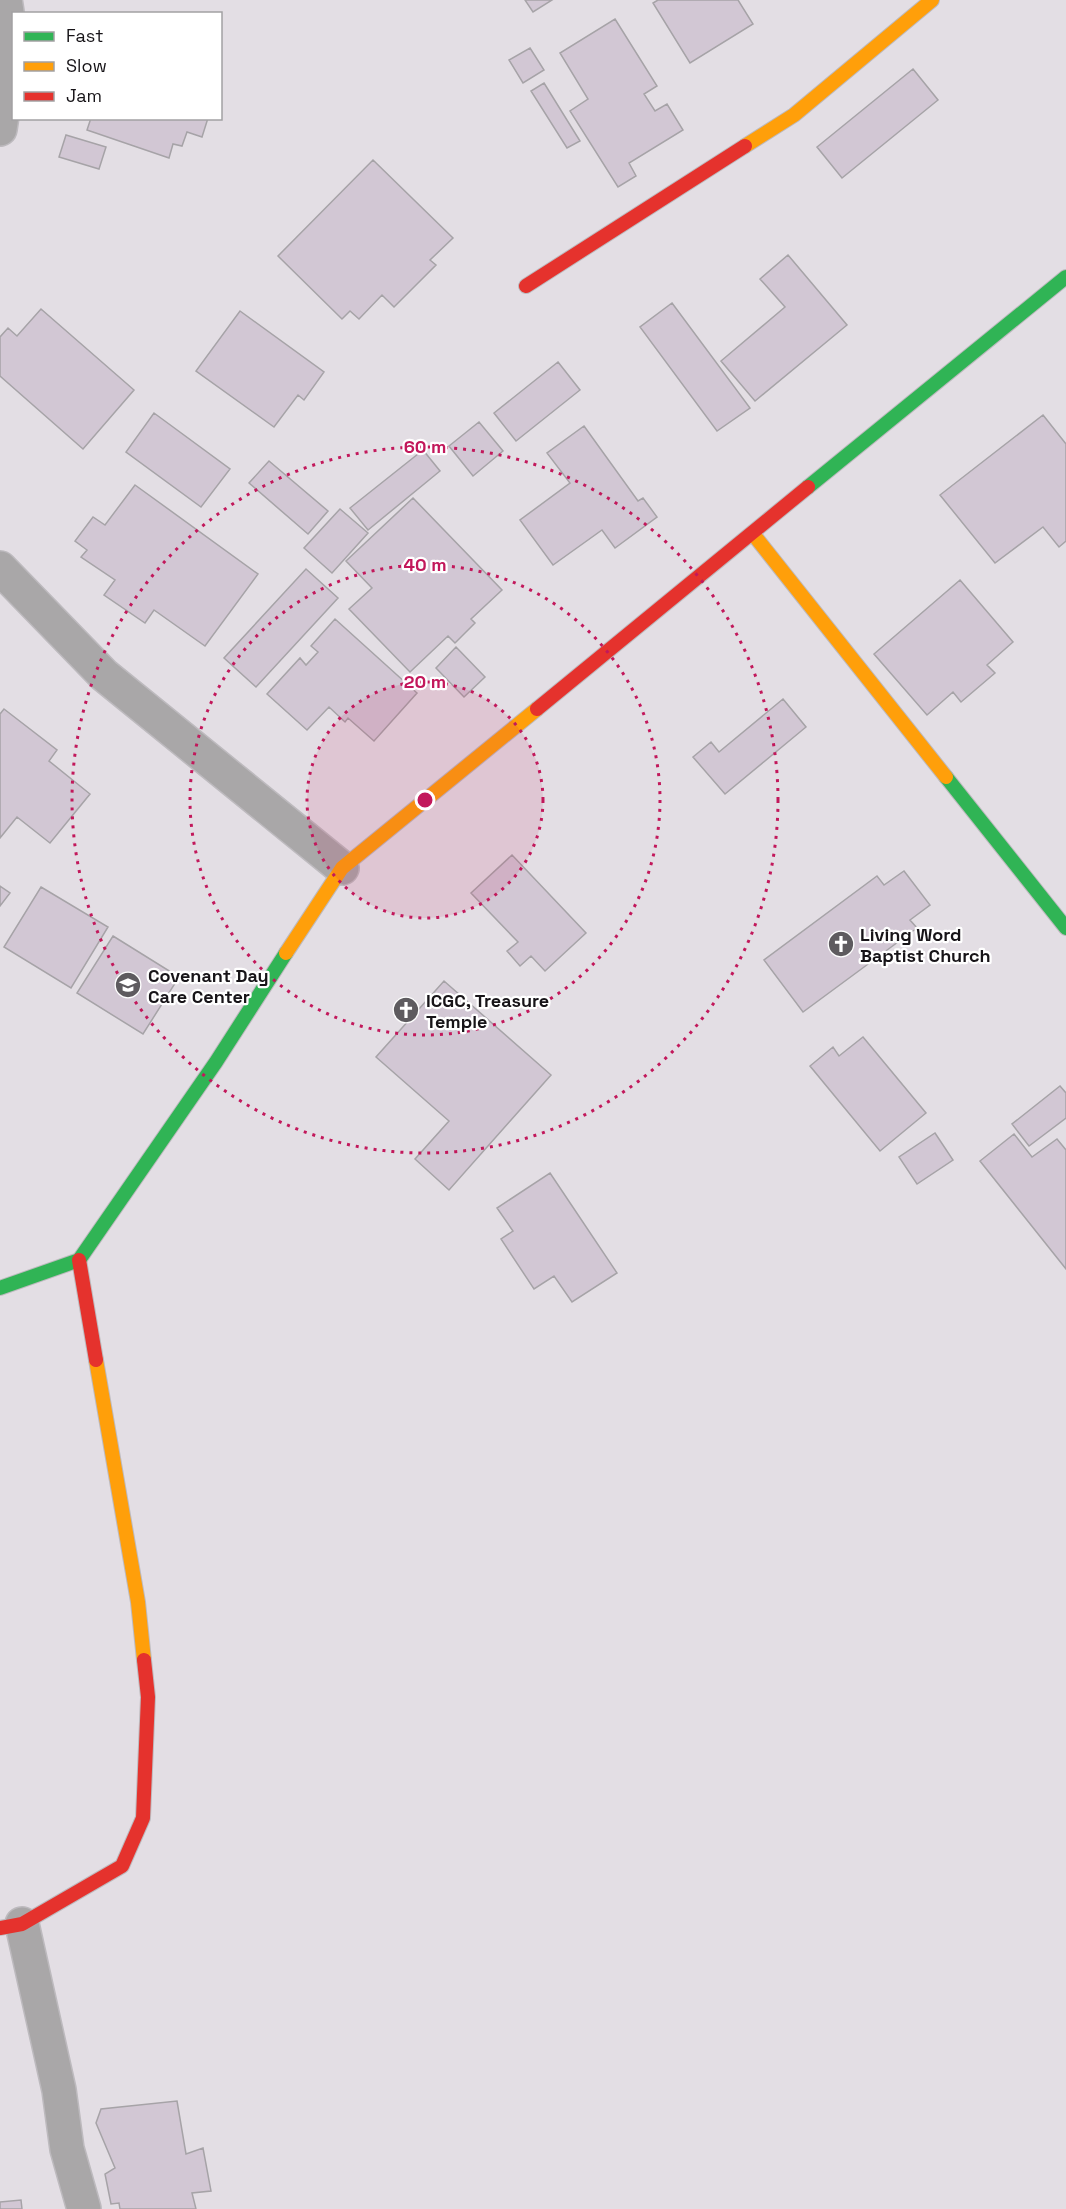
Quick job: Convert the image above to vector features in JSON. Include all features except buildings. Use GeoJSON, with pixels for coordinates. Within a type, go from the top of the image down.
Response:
{"type":"FeatureCollection","features":[{"type":"Feature","properties":{"kind":"street"},"geometry":{"type":"LineString","coordinates":[[0,129],[6,94],[8,14],[5,0]]}},
{"type":"Feature","properties":{"kind":"street"},"geometry":{"type":"LineString","coordinates":[[526,286],[794,115],[932,0]]}},
{"type":"Feature","properties":{"kind":"street"},"geometry":{"type":"LineString","coordinates":[[0,1288],[80,1260],[216,1062],[342,868],[1066,277]]}},
{"type":"Feature","properties":{"kind":"street"},"geometry":{"type":"LineString","coordinates":[[753,534],[1066,928]]}},
{"type":"Feature","properties":{"kind":"street"},"geometry":{"type":"LineString","coordinates":[[0,568],[104,675],[342,868]]}},
{"type":"Feature","properties":{"kind":"street"},"geometry":{"type":"LineString","coordinates":[[80,1260],[138,1602],[148,1697],[143,1818],[122,1866],[11,1926],[59,2090],[67,2149],[84,2209]]}},
{"type":"Feature","properties":{"kind":"traffic: fast"},"geometry":{"type":"LineString","coordinates":[[808,487],[1066,277]]}},
{"type":"Feature","properties":{"kind":"traffic: fast"},"geometry":{"type":"LineString","coordinates":[[946,777],[1066,928]]}},
{"type":"Feature","properties":{"kind":"traffic: fast"},"geometry":{"type":"LineString","coordinates":[[0,1288],[79,1260],[216,1062],[286,953]]}},
{"type":"Feature","properties":{"kind":"traffic: slow"},"geometry":{"type":"LineString","coordinates":[[745,146],[794,115],[932,0]]}},
{"type":"Feature","properties":{"kind":"traffic: slow"},"geometry":{"type":"LineString","coordinates":[[753,534],[946,777]]}},
{"type":"Feature","properties":{"kind":"traffic: slow"},"geometry":{"type":"LineString","coordinates":[[286,953],[342,868],[537,709]]}},
{"type":"Feature","properties":{"kind":"traffic: slow"},"geometry":{"type":"LineString","coordinates":[[96,1360],[138,1602],[144,1660]]}},
{"type":"Feature","properties":{"kind":"traffic: jam"},"geometry":{"type":"LineString","coordinates":[[526,286],[745,146]]}},
{"type":"Feature","properties":{"kind":"traffic: jam"},"geometry":{"type":"LineString","coordinates":[[537,709],[808,487]]}},
{"type":"Feature","properties":{"kind":"traffic: jam"},"geometry":{"type":"LineString","coordinates":[[79,1260],[96,1360]]}},
{"type":"Feature","properties":{"kind":"traffic: jam"},"geometry":{"type":"LineString","coordinates":[[0,1928],[22,1924],[122,1866],[143,1818],[148,1697],[144,1660]]}},
{"type":"Feature","properties":{"kind":"place","name":"Living Word Baptist Church"},"geometry":{"type":"Point","coordinates":[841,944]}},
{"type":"Feature","properties":{"kind":"place","name":"Covenant Day Care Center"},"geometry":{"type":"Point","coordinates":[128,985]}},
{"type":"Feature","properties":{"kind":"place","name":"ICGC, Treasure Temple"},"geometry":{"type":"Point","coordinates":[406,1010]}}]}
